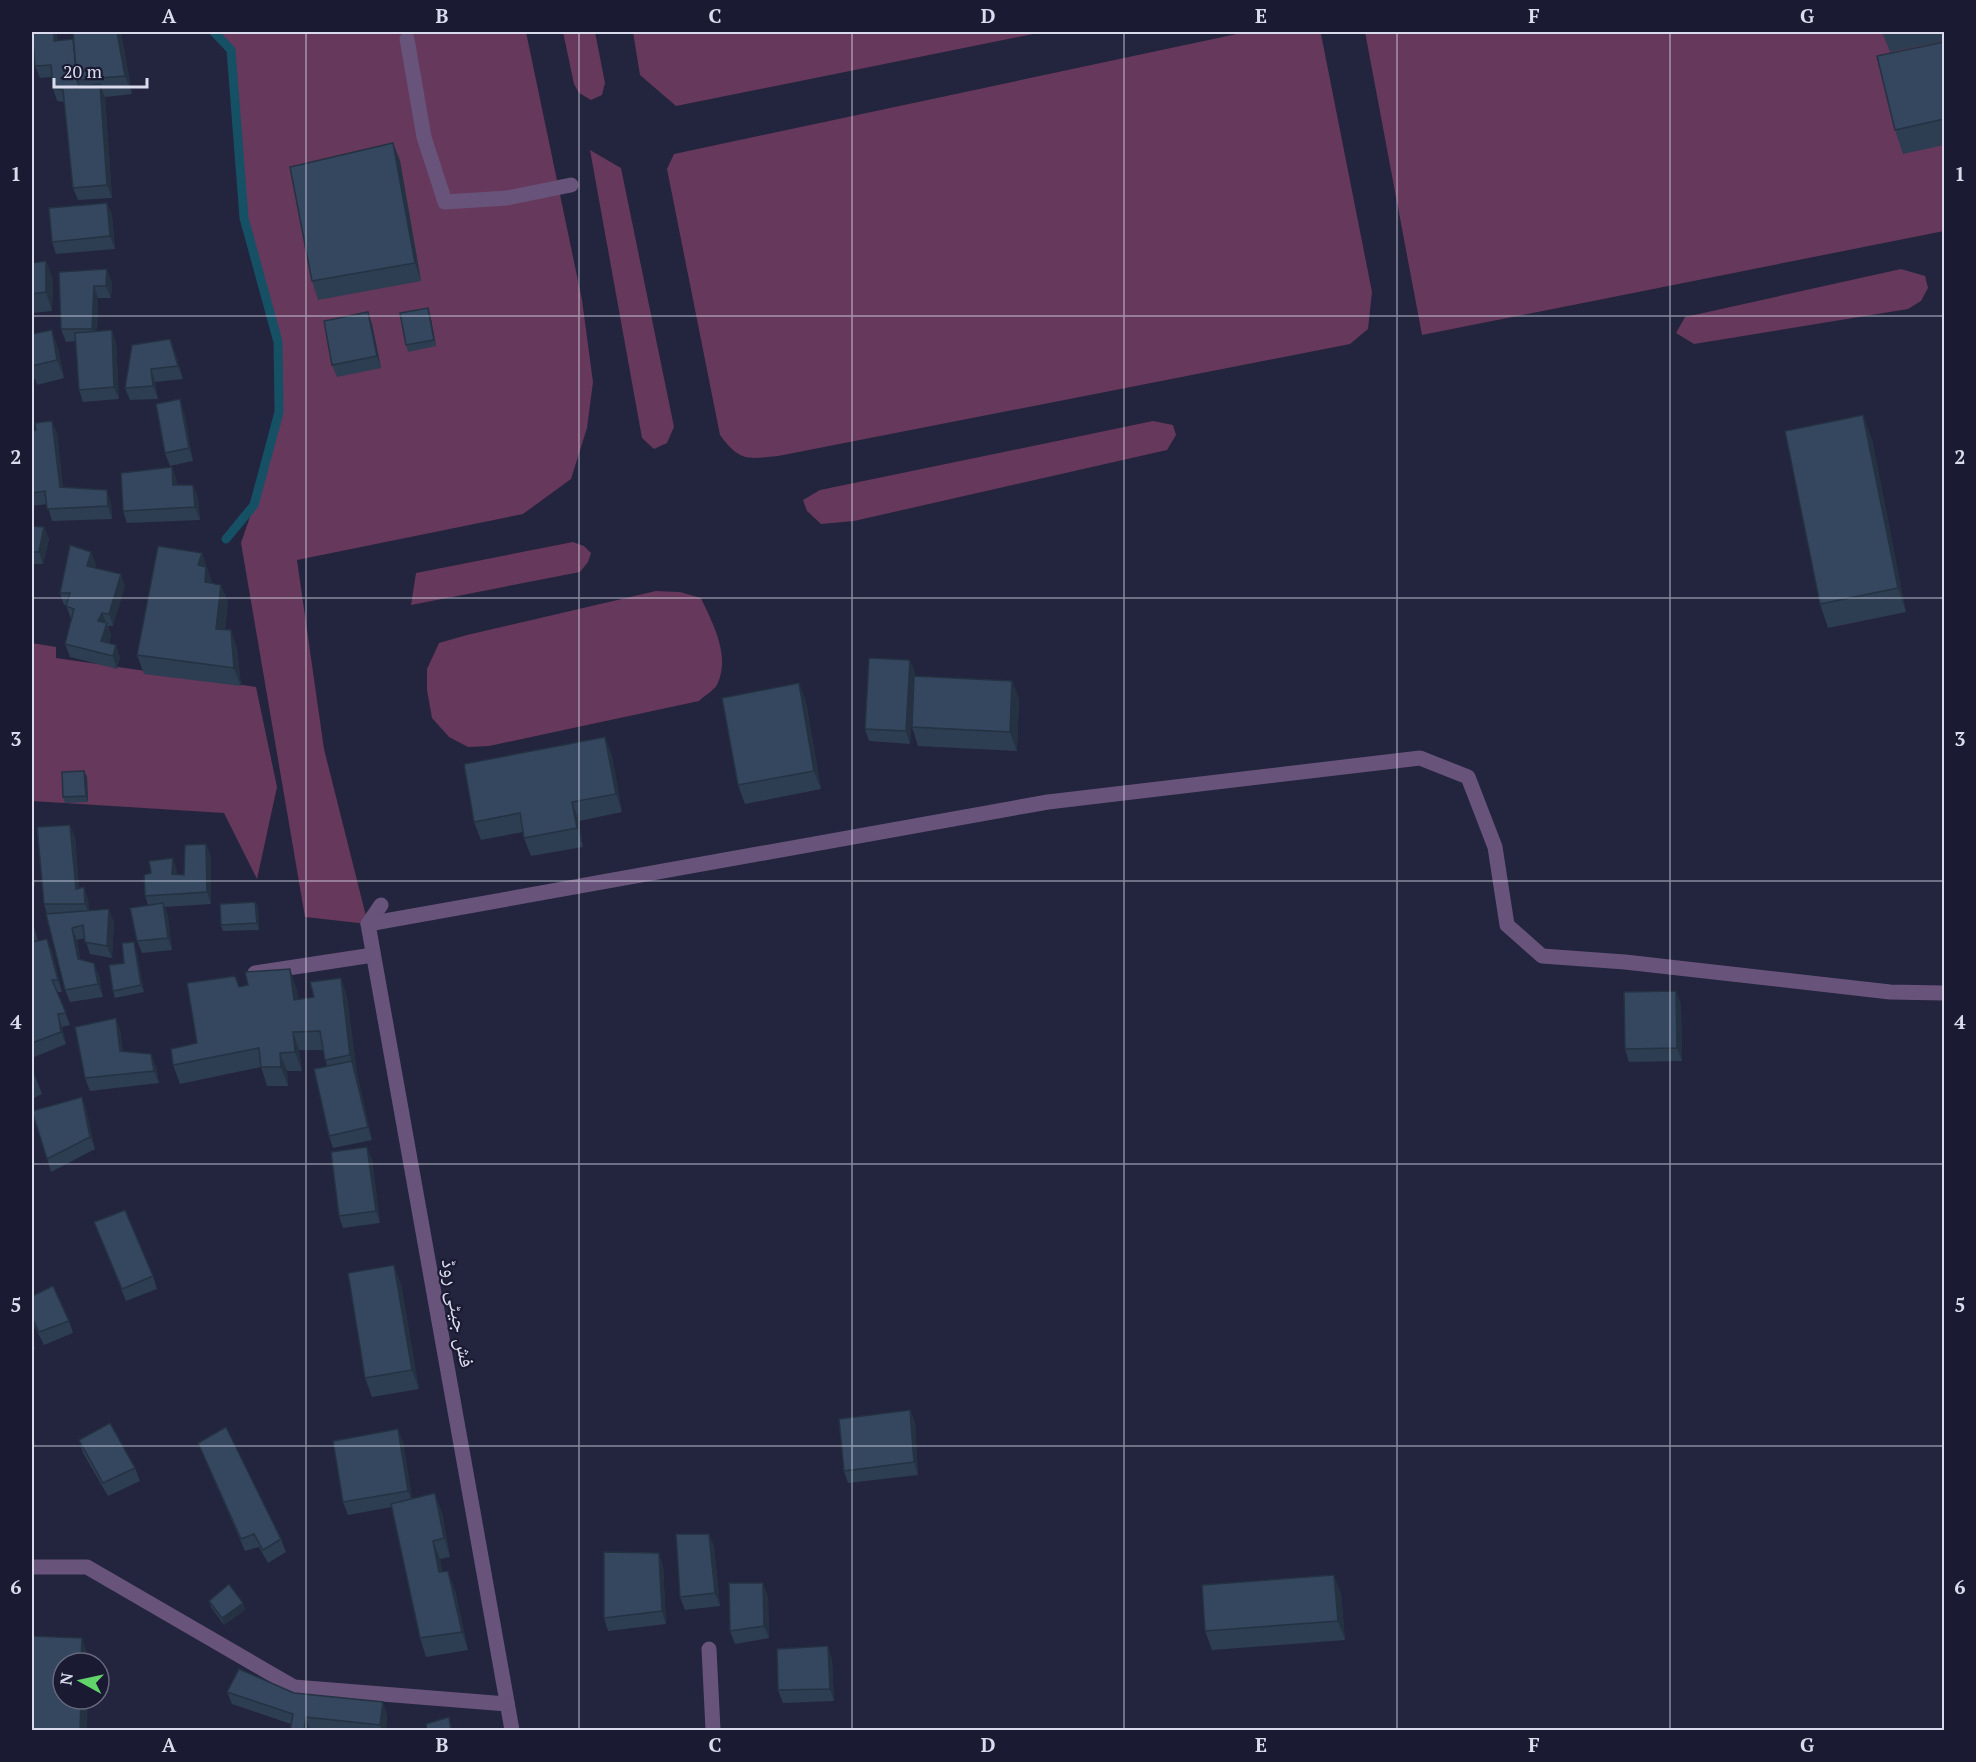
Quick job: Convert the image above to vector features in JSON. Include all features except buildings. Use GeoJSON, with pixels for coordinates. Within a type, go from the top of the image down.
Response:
{"type":"FeatureCollection","features":[{"type":"Feature","properties":{"kind":"street"},"geometry":{"type":"LineString","coordinates":[[407,39],[424,137],[445,202],[507,198],[571,185]]}},
{"type":"Feature","properties":{"kind":"street"},"geometry":{"type":"LineString","coordinates":[[368,924],[1048,802],[1420,758],[1468,777],[1495,848],[1507,925],[1542,956],[1625,962],[1890,992],[1944,993]]}},
{"type":"Feature","properties":{"kind":"street"},"geometry":{"type":"LineString","coordinates":[[368,924],[381,905]]}},
{"type":"Feature","properties":{"kind":"street","name":"فش جیٹی روڈ"},"geometry":{"type":"LineString","coordinates":[[368,924],[512,1731]]}},
{"type":"Feature","properties":{"kind":"street"},"geometry":{"type":"LineString","coordinates":[[250,974],[373,955]]}},
{"type":"Feature","properties":{"kind":"street"},"geometry":{"type":"LineString","coordinates":[[32,1567],[87,1567],[294,1687],[507,1704]]}},
{"type":"Feature","properties":{"kind":"street"},"geometry":{"type":"LineString","coordinates":[[709,1649],[713,1731]]}},
{"type":"Feature","properties":{"kind":"shaded area"},"geometry":{"type":"Polygon","coordinates":[[[214,32],[526,32],[582,300],[593,382],[587,428],[571,479],[523,514],[297,560],[324,749],[368,924],[305,917],[241,543],[254,505],[279,412],[278,342],[244,218],[231,50],[214,32]]]}},
{"type":"Feature","properties":{"kind":"shaded area"},"geometry":{"type":"Polygon","coordinates":[[[563,32],[595,32],[605,83],[602,95],[591,100],[579,93],[574,84],[563,32]]]}},
{"type":"Feature","properties":{"kind":"shaded area"},"geometry":{"type":"Polygon","coordinates":[[[633,32],[1043,32],[676,106],[640,75],[633,32]]]}},
{"type":"Feature","properties":{"kind":"shaded area"},"geometry":{"type":"Polygon","coordinates":[[[1246,32],[1321,34],[1372,292],[1368,329],[1350,344],[778,456],[745,457],[727,444],[720,435],[667,169],[674,154],[1246,32]]]}},
{"type":"Feature","properties":{"kind":"shaded area"},"geometry":{"type":"Polygon","coordinates":[[[1365,32],[1944,32],[1944,231],[1422,335],[1365,32]]]}},
{"type":"Feature","properties":{"kind":"shaded area"},"geometry":{"type":"Polygon","coordinates":[[[590,150],[621,168],[674,427],[667,443],[654,449],[642,438],[590,150]]]}},
{"type":"Feature","properties":{"kind":"shaded area"},"geometry":{"type":"Polygon","coordinates":[[[1901,269],[1925,276],[1928,288],[1921,301],[1908,309],[1694,344],[1676,333],[1685,317],[1901,269]]]}},
{"type":"Feature","properties":{"kind":"shaded area"},"geometry":{"type":"Polygon","coordinates":[[[1153,421],[1173,425],[1176,435],[1167,450],[854,521],[821,524],[807,511],[803,500],[820,490],[1153,421]]]}},
{"type":"Feature","properties":{"kind":"shaded area"},"geometry":{"type":"Polygon","coordinates":[[[573,542],[584,546],[591,553],[588,562],[580,572],[411,605],[416,573],[573,542]]]}},
{"type":"Feature","properties":{"kind":"shaded area"},"geometry":{"type":"Polygon","coordinates":[[[656,591],[680,592],[701,598],[715,629],[721,652],[721,674],[717,685],[699,701],[489,746],[468,747],[449,737],[432,718],[427,690],[427,669],[439,643],[656,591]]]}},
{"type":"Feature","properties":{"kind":"shaded area"},"geometry":{"type":"Polygon","coordinates":[[[32,643],[56,647],[56,658],[256,687],[277,787],[257,879],[224,813],[32,801],[32,643]]]}},
{"type":"Feature","properties":{"kind":"waterway"},"geometry":{"type":"LineString","coordinates":[[214,32],[231,50],[244,218],[278,342],[279,412],[254,505],[226,539]]}}]}
